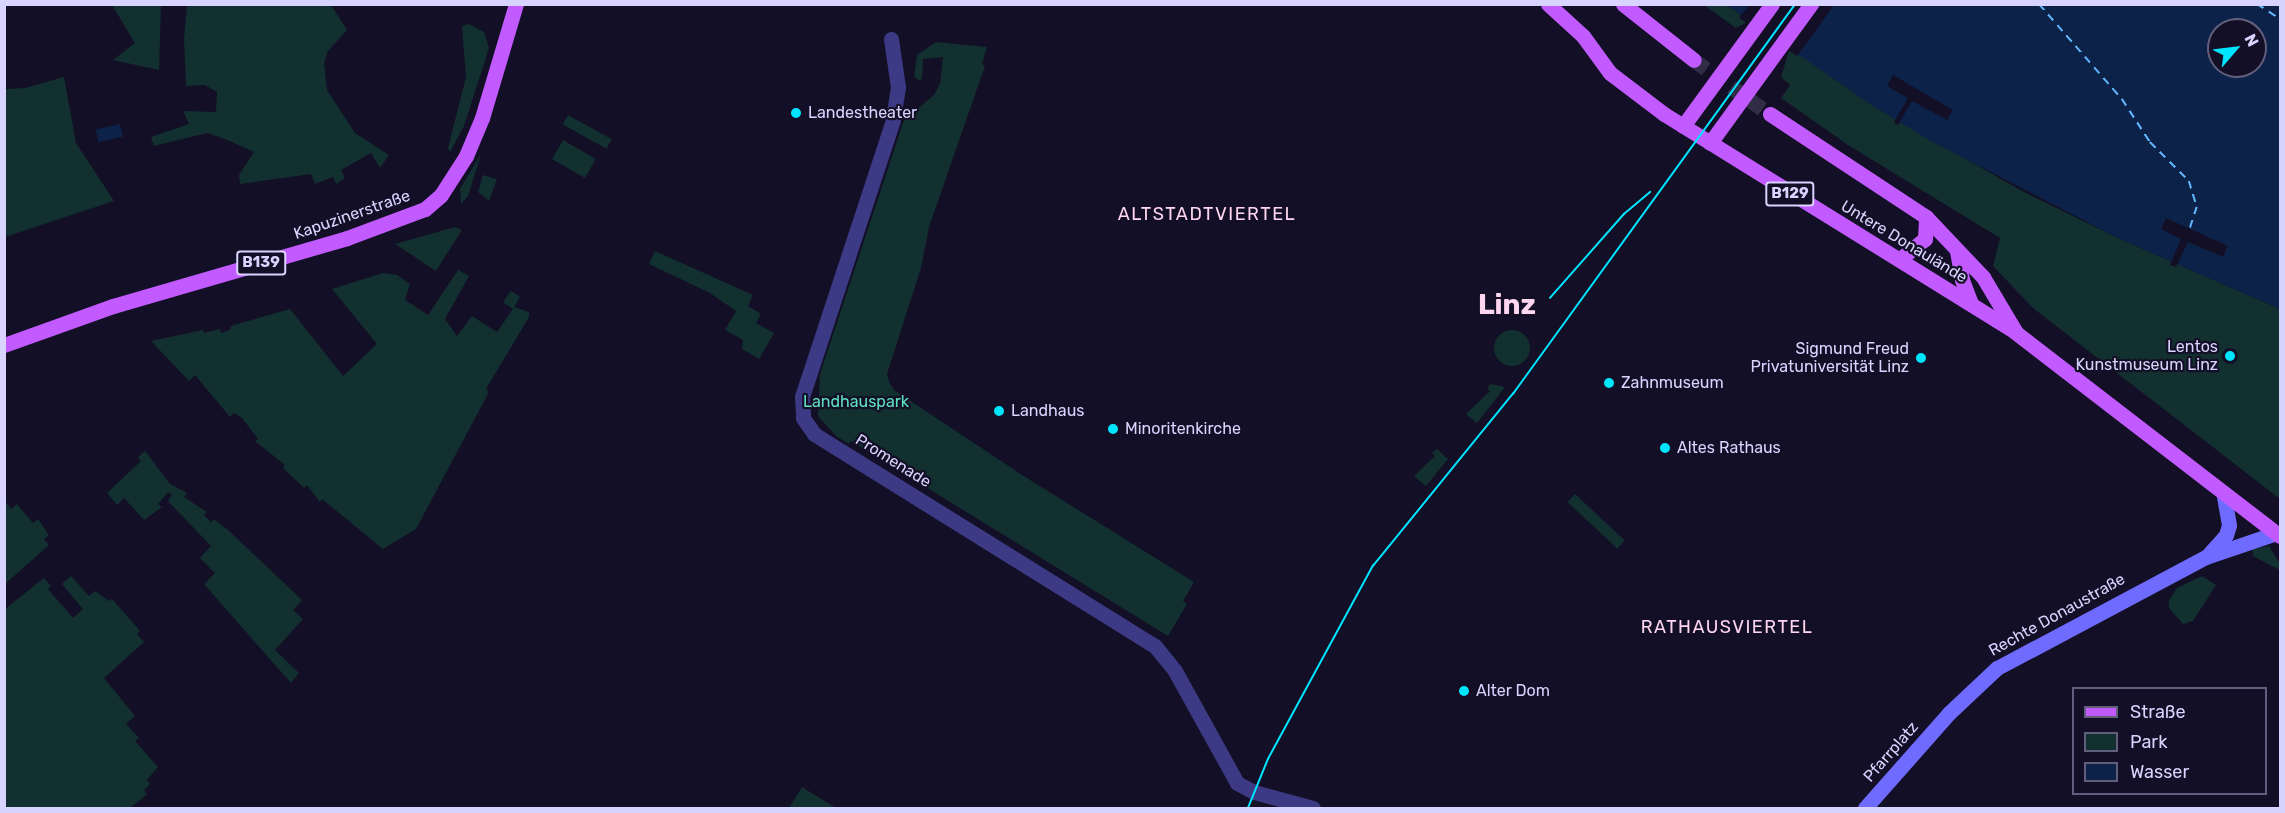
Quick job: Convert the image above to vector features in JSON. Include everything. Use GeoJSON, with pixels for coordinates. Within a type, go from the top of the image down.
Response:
{"type":"FeatureCollection","features":[{"type":"Feature","properties":{"kind":"main road","name":"Kapuzinerstraße"},"geometry":{"type":"LineString","coordinates":[[4,345],[113,306],[347,238],[424,209],[441,195],[466,156],[482,118],[516,4]]}},
{"type":"Feature","properties":{"kind":"main road","name":"B129"},"geometry":{"type":"LineString","coordinates":[[1548,4],[1583,36],[1610,73],[1683,126]]}},
{"type":"Feature","properties":{"kind":"main road"},"geometry":{"type":"LineString","coordinates":[[1623,4],[1694,60]]}},
{"type":"Feature","properties":{"kind":"main road"},"geometry":{"type":"LineString","coordinates":[[1683,126],[1772,4]]}},
{"type":"Feature","properties":{"kind":"main road"},"geometry":{"type":"LineString","coordinates":[[1710,143],[1811,4]]}},
{"type":"Feature","properties":{"kind":"main road","name":"Untere Donaulände"},"geometry":{"type":"LineString","coordinates":[[1770,114],[1926,217],[1983,277],[2015,332]]}},
{"type":"Feature","properties":{"kind":"main road","name":"Untere Donaulände"},"geometry":{"type":"LineString","coordinates":[[1683,126],[2015,332],[2278,535]]}},
{"type":"Feature","properties":{"kind":"main road"},"geometry":{"type":"LineString","coordinates":[[1900,259],[1925,239],[1926,217]]}},
{"type":"Feature","properties":{"kind":"main road"},"geometry":{"type":"LineString","coordinates":[[1957,251],[1962,280],[1971,303]]}},
{"type":"Feature","properties":{"kind":"main road","name":"Rechte Donaustraße"},"geometry":{"type":"LineString","coordinates":[[2206,557],[2226,535],[2229,514],[2224,495]]}},
{"type":"Feature","properties":{"kind":"main road","name":"Rechte Donaustraße"},"geometry":{"type":"LineString","coordinates":[[1940,723],[1997,668],[2206,557],[2278,535]]}},
{"type":"Feature","properties":{"kind":"main road","name":"Pfarrplatz"},"geometry":{"type":"LineString","coordinates":[[1867,807],[1940,723]]}},
{"type":"Feature","properties":{"kind":"street","name":"Promenade"},"geometry":{"type":"LineString","coordinates":[[891,39],[898,70],[893,120],[802,396],[803,418],[814,434],[1155,645],[1174,671],[1229,775],[1251,791],[1313,808]]}},
{"type":"Feature","properties":{"kind":"green space"},"geometry":{"type":"Polygon","coordinates":[[[112,5],[161,5],[159,70],[113,60],[135,43],[112,5]]]}},
{"type":"Feature","properties":{"kind":"green space"},"geometry":{"type":"Polygon","coordinates":[[[187,5],[331,5],[347,30],[328,51],[324,63],[327,90],[355,133],[389,155],[380,168],[371,153],[341,170],[345,178],[336,184],[333,177],[315,184],[311,174],[240,184],[239,175],[254,152],[225,139],[207,133],[154,146],[151,137],[189,124],[183,111],[216,112],[217,92],[205,85],[186,86],[184,39],[187,5]]]}},
{"type":"Feature","properties":{"kind":"green space"},"geometry":{"type":"Polygon","coordinates":[[[1704,5],[1727,5],[1749,21],[1736,28],[1704,5]]]}},
{"type":"Feature","properties":{"kind":"green space"},"geometry":{"type":"Polygon","coordinates":[[[469,24],[484,32],[489,48],[464,126],[450,152],[448,148],[466,77],[462,26],[469,24]]]}},
{"type":"Feature","properties":{"kind":"green space","name":"Landhauspark"},"geometry":{"type":"Polygon","coordinates":[[[936,42],[987,47],[982,64],[985,66],[929,227],[921,268],[887,374],[889,382],[894,390],[1022,475],[1194,582],[1183,601],[1187,604],[1168,636],[851,441],[849,444],[836,436],[818,416],[820,374],[904,120],[934,95],[940,84],[943,57],[923,59],[922,78],[920,81],[914,77],[917,55],[936,42]]]}},
{"type":"Feature","properties":{"kind":"green space"},"geometry":{"type":"Polygon","coordinates":[[[1790,47],[1870,104],[2022,191],[2120,239],[2280,309],[2280,499],[2033,308],[1993,266],[2000,238],[1848,145],[1781,98],[1790,85],[1781,77],[1790,47]]]}},
{"type":"Feature","properties":{"kind":"green space"},"geometry":{"type":"Polygon","coordinates":[[[64,77],[76,143],[114,201],[5,237],[5,89],[25,88],[64,77]]]}},
{"type":"Feature","properties":{"kind":"green space"},"geometry":{"type":"Polygon","coordinates":[[[568,115],[612,139],[606,149],[563,125],[568,115]]]}},
{"type":"Feature","properties":{"kind":"green space"},"geometry":{"type":"Polygon","coordinates":[[[563,140],[596,159],[585,178],[552,159],[563,140]]]}},
{"type":"Feature","properties":{"kind":"green space"},"geometry":{"type":"Polygon","coordinates":[[[481,154],[468,196],[461,204],[460,189],[481,154]]]}},
{"type":"Feature","properties":{"kind":"green space"},"geometry":{"type":"Polygon","coordinates":[[[483,175],[497,179],[489,201],[478,192],[483,175]]]}},
{"type":"Feature","properties":{"kind":"green space"},"geometry":{"type":"Polygon","coordinates":[[[455,227],[462,230],[436,271],[395,244],[455,227]]]}},
{"type":"Feature","properties":{"kind":"green space"},"geometry":{"type":"Polygon","coordinates":[[[655,251],[753,295],[748,306],[761,314],[756,323],[774,333],[759,359],[742,349],[743,340],[725,330],[736,311],[710,293],[649,264],[655,251]]]}},
{"type":"Feature","properties":{"kind":"green space"},"geometry":{"type":"Polygon","coordinates":[[[458,270],[469,276],[445,319],[457,336],[472,316],[497,332],[513,309],[503,302],[511,291],[520,297],[514,307],[529,312],[529,317],[486,389],[489,392],[416,529],[383,549],[322,499],[320,502],[307,485],[304,488],[283,468],[285,465],[255,441],[258,439],[242,418],[234,413],[230,417],[195,375],[189,381],[151,341],[203,330],[204,333],[220,329],[221,333],[230,330],[231,326],[290,309],[343,376],[377,344],[332,289],[383,273],[397,275],[410,284],[405,300],[428,315],[458,270]]]}},
{"type":"Feature","properties":{"kind":"green space"},"geometry":{"type":"Polygon","coordinates":[[[1512,330],[1525,335],[1530,348],[1525,361],[1512,366],[1499,361],[1494,348],[1499,335],[1512,330]]]}},
{"type":"Feature","properties":{"kind":"green space"},"geometry":{"type":"Polygon","coordinates":[[[1490,384],[1505,387],[1477,423],[1466,414],[1490,391],[1487,389],[1490,384]]]}},
{"type":"Feature","properties":{"kind":"green space"},"geometry":{"type":"Polygon","coordinates":[[[1437,449],[1448,459],[1426,486],[1414,476],[1435,456],[1432,453],[1437,449]]]}},
{"type":"Feature","properties":{"kind":"green space"},"geometry":{"type":"Polygon","coordinates":[[[145,451],[170,484],[187,493],[184,497],[207,512],[204,515],[211,522],[214,519],[228,530],[302,600],[293,610],[303,619],[275,650],[299,673],[291,683],[204,584],[215,573],[200,558],[211,546],[168,501],[172,495],[168,492],[158,504],[162,507],[144,520],[124,498],[117,505],[107,493],[141,461],[138,457],[145,451]]]}},
{"type":"Feature","properties":{"kind":"green space"},"geometry":{"type":"Polygon","coordinates":[[[1575,494],[1625,540],[1617,548],[1567,502],[1575,494]]]}},
{"type":"Feature","properties":{"kind":"green space"},"geometry":{"type":"Polygon","coordinates":[[[5,501],[11,509],[17,504],[33,523],[38,519],[49,535],[44,539],[49,545],[5,584],[5,501]]]}},
{"type":"Feature","properties":{"kind":"green space"},"geometry":{"type":"Polygon","coordinates":[[[2269,546],[2280,564],[2280,570],[2253,556],[2253,549],[2269,546]]]}},
{"type":"Feature","properties":{"kind":"green space"},"geometry":{"type":"Polygon","coordinates":[[[71,576],[89,596],[95,591],[109,601],[112,599],[140,631],[137,634],[144,642],[104,678],[135,716],[126,724],[139,738],[135,741],[158,767],[147,780],[150,784],[144,790],[147,794],[130,808],[5,808],[5,609],[44,578],[51,586],[48,589],[73,618],[83,609],[62,584],[71,576]]]}},
{"type":"Feature","properties":{"kind":"green space"},"geometry":{"type":"Polygon","coordinates":[[[2202,576],[2216,585],[2193,621],[2183,624],[2169,608],[2169,600],[2177,588],[2202,576]]]}},
{"type":"Feature","properties":{"kind":"green space"},"geometry":{"type":"Polygon","coordinates":[[[802,787],[836,808],[789,808],[802,787]]]}},
{"type":"Feature","properties":{"kind":"water"},"geometry":{"type":"Polygon","coordinates":[[[1727,5],[2280,5],[2280,309],[2120,239],[1929,140],[1870,104],[1727,5]]]}},
{"type":"Feature","properties":{"kind":"water"},"geometry":{"type":"Polygon","coordinates":[[[120,124],[123,137],[99,142],[96,130],[120,124]]]}},
{"type":"Feature","properties":{"kind":"pier"},"geometry":{"type":"Polygon","coordinates":[[[1749,5],[1834,5],[1797,56],[1739,18],[1749,5]]]}},
{"type":"Feature","properties":{"kind":"pier"},"geometry":{"type":"Polygon","coordinates":[[[1893,75],[1953,110],[1947,120],[1912,101],[1898,125],[1894,122],[1908,98],[1887,86],[1893,75]]]}},
{"type":"Feature","properties":{"kind":"pier"},"geometry":{"type":"Polygon","coordinates":[[[2166,218],[2228,246],[2223,257],[2188,242],[2176,267],[2170,265],[2181,239],[2161,229],[2166,218]]]}},
{"type":"Feature","properties":{"kind":"ferry route"},"geometry":{"type":"LineString","coordinates":[[2039,4],[2122,99],[2150,142],[2189,181],[2197,207],[2190,229]]}},
{"type":"Feature","properties":{"kind":"ferry route"},"geometry":{"type":"LineString","coordinates":[[2257,4],[2280,19]]}},
{"type":"Feature","properties":{"kind":"tunnel"},"geometry":{"type":"LineString","coordinates":[[1694,60],[1770,114]]}},
{"type":"Feature","properties":{"kind":"tram line"},"geometry":{"type":"LineString","coordinates":[[1248,808],[1268,759],[1373,566],[1513,394],[1795,4]]}},
{"type":"Feature","properties":{"kind":"tram line"},"geometry":{"type":"LineString","coordinates":[[1550,298],[1624,214],[1650,192]]}},
{"type":"Feature","properties":{"kind":"place","name":"Landestheater"},"geometry":{"type":"Point","coordinates":[796,113]}},
{"type":"Feature","properties":{"kind":"place","name":"Lentos Kunstmuseum Linz"},"geometry":{"type":"Point","coordinates":[2230,356]}},
{"type":"Feature","properties":{"kind":"place","name":"Sigmund Freud Privatuniversität Linz"},"geometry":{"type":"Point","coordinates":[1921,358]}},
{"type":"Feature","properties":{"kind":"place","name":"Zahnmuseum"},"geometry":{"type":"Point","coordinates":[1609,383]}},
{"type":"Feature","properties":{"kind":"place","name":"Landhaus"},"geometry":{"type":"Point","coordinates":[999,411]}},
{"type":"Feature","properties":{"kind":"place","name":"Minoritenkirche"},"geometry":{"type":"Point","coordinates":[1113,429]}},
{"type":"Feature","properties":{"kind":"place","name":"Altes Rathaus"},"geometry":{"type":"Point","coordinates":[1665,448]}},
{"type":"Feature","properties":{"kind":"place","name":"Alter Dom"},"geometry":{"type":"Point","coordinates":[1464,691]}},
{"type":"Feature","properties":{"kind":"district","name":"ALTSTADTVIERTEL"},"geometry":{"type":"Point","coordinates":[1207,214]}},
{"type":"Feature","properties":{"kind":"district","name":"Linz"},"geometry":{"type":"Point","coordinates":[1507,305]}},
{"type":"Feature","properties":{"kind":"district","name":"RATHAUSVIERTEL"},"geometry":{"type":"Point","coordinates":[1727,627]}}]}
